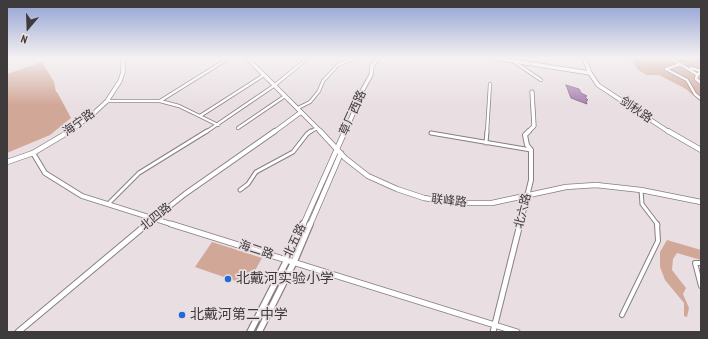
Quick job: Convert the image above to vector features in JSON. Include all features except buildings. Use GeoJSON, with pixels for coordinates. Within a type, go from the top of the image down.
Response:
{"type":"FeatureCollection","features":[{"type":"Feature","properties":{"kind":"main road","name":"海宁路"},"geometry":{"type":"LineString","coordinates":[[7,162],[33,153],[72,130],[92,115],[107,101],[120,81],[122,74]]}},
{"type":"Feature","properties":{"kind":"main road","name":"草厂西路"},"geometry":{"type":"LineString","coordinates":[[339,150],[358,105],[357,100],[371,74]]}},
{"type":"Feature","properties":{"kind":"main road","name":"剑秋路"},"geometry":{"type":"LineString","coordinates":[[591,74],[598,85],[679,139],[701,150]]}},
{"type":"Feature","properties":{"kind":"main road","name":"联峰路"},"geometry":{"type":"LineString","coordinates":[[264,75],[339,150],[368,176],[397,189],[424,198],[454,203],[492,203],[566,187],[596,185],[641,190],[701,202]]}},
{"type":"Feature","properties":{"kind":"main road","name":"北五路"},"geometry":{"type":"LineString","coordinates":[[250,332],[287,260],[339,150]]}},
{"type":"Feature","properties":{"kind":"main road","name":"北五路"},"geometry":{"type":"LineString","coordinates":[[259,332],[294,262],[339,150]]}},
{"type":"Feature","properties":{"kind":"street"},"geometry":{"type":"LineString","coordinates":[[160,101],[204,74]]}},
{"type":"Feature","properties":{"kind":"street"},"geometry":{"type":"LineString","coordinates":[[108,204],[139,173],[218,125],[289,74]]}},
{"type":"Feature","properties":{"kind":"street"},"geometry":{"type":"LineString","coordinates":[[299,110],[310,102],[319,91],[323,81],[330,74]]}},
{"type":"Feature","properties":{"kind":"street"},"geometry":{"type":"LineString","coordinates":[[534,74],[542,80]]}},
{"type":"Feature","properties":{"kind":"street"},"geometry":{"type":"LineString","coordinates":[[675,74],[687,80],[695,94],[701,99]]}},
{"type":"Feature","properties":{"kind":"street"},"geometry":{"type":"LineString","coordinates":[[200,116],[264,75]]}},
{"type":"Feature","properties":{"kind":"street"},"geometry":{"type":"LineString","coordinates":[[698,75],[696,79],[701,83]]}},
{"type":"Feature","properties":{"kind":"street"},"geometry":{"type":"LineString","coordinates":[[486,143],[490,84]]}},
{"type":"Feature","properties":{"kind":"street","name":"北六路"},"geometry":{"type":"LineString","coordinates":[[493,332],[531,180],[531,150],[527,145],[525,135],[534,126],[532,92]]}},
{"type":"Feature","properties":{"kind":"street"},"geometry":{"type":"LineString","coordinates":[[238,128],[285,96]]}},
{"type":"Feature","properties":{"kind":"street"},"geometry":{"type":"LineString","coordinates":[[107,101],[160,101],[179,106],[218,125]]}},
{"type":"Feature","properties":{"kind":"street","name":"北四路"},"geometry":{"type":"LineString","coordinates":[[18,332],[154,218],[185,194],[261,142],[299,110]]}},
{"type":"Feature","properties":{"kind":"street"},"geometry":{"type":"LineString","coordinates":[[240,190],[248,184],[256,172],[293,152],[307,134],[317,128]]}},
{"type":"Feature","properties":{"kind":"street"},"geometry":{"type":"LineString","coordinates":[[431,133],[531,150]]}},
{"type":"Feature","properties":{"kind":"street","name":"海二路"},"geometry":{"type":"LineString","coordinates":[[33,153],[45,173],[82,196],[517,332]]}},
{"type":"Feature","properties":{"kind":"street"},"geometry":{"type":"LineString","coordinates":[[622,314],[658,242],[658,225],[642,204],[641,190]]}},
{"type":"Feature","properties":{"kind":"street"},"geometry":{"type":"LineString","coordinates":[[701,263],[695,263],[701,286]]}},
{"type":"Feature","properties":{"kind":"shaded area"},"geometry":{"type":"Polygon","coordinates":[[[7,74],[49,74],[54,82],[56,92],[71,118],[50,135],[7,153],[7,74]]]}},
{"type":"Feature","properties":{"kind":"shaded area"},"geometry":{"type":"Polygon","coordinates":[[[645,74],[701,74],[701,102],[686,89],[659,75],[645,74]]]}},
{"type":"Feature","properties":{"kind":"shaded area"},"geometry":{"type":"Polygon","coordinates":[[[566,85],[579,89],[581,93],[587,96],[585,97],[588,100],[586,101],[587,104],[571,98],[566,85]]]}},
{"type":"Feature","properties":{"kind":"shaded area"},"geometry":{"type":"Polygon","coordinates":[[[667,240],[701,250],[701,260],[677,253],[673,259],[672,270],[686,288],[683,294],[689,308],[687,317],[684,316],[684,303],[665,280],[660,267],[660,252],[667,240]]]}},
{"type":"Feature","properties":{"kind":"shaded area"},"geometry":{"type":"Polygon","coordinates":[[[212,242],[262,258],[247,285],[195,267],[212,242]]]}},
{"type":"Feature","properties":{"kind":"place","name":"北戴河实验小学"},"geometry":{"type":"Point","coordinates":[228,279]}},
{"type":"Feature","properties":{"kind":"place","name":"北戴河第二中学"},"geometry":{"type":"Point","coordinates":[182,315]}}]}
